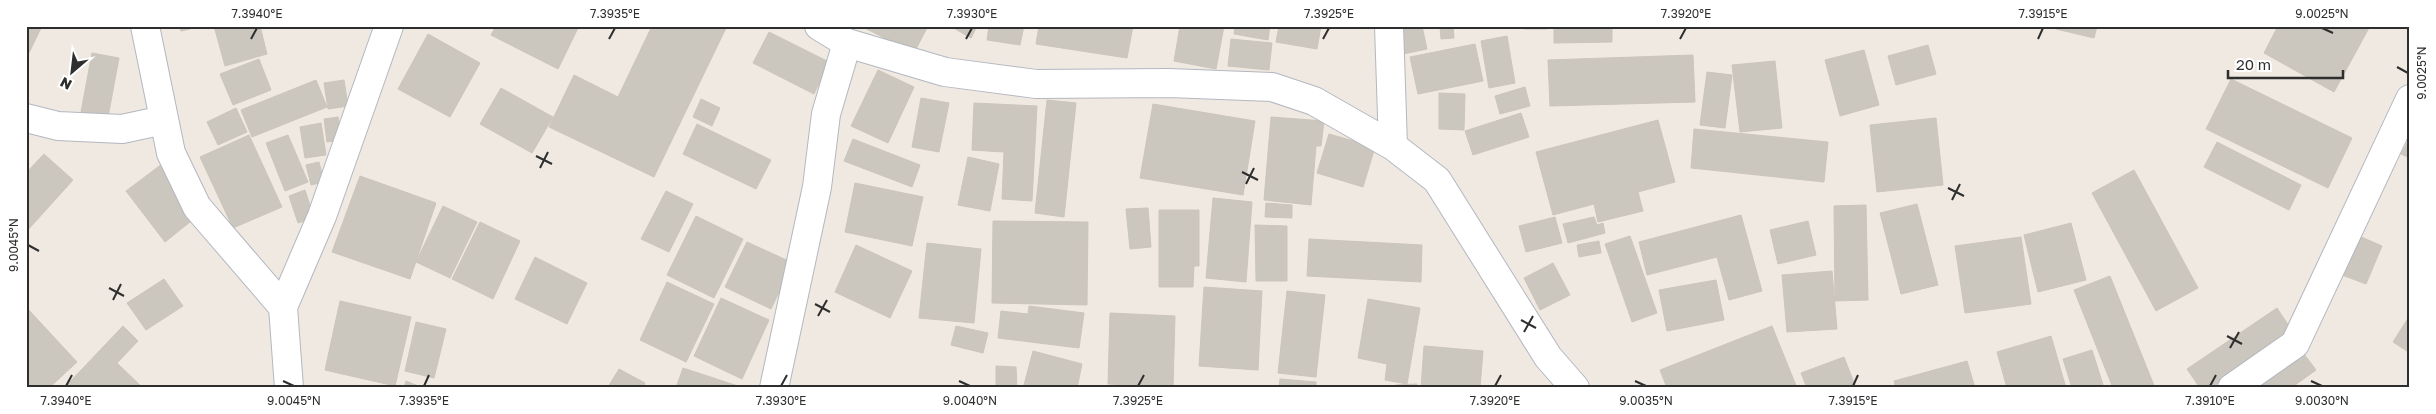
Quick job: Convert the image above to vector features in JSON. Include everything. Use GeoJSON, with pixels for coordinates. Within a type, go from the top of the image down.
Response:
{"type":"FeatureCollection","features":[{"type":"Feature","properties":{"kind":"street"},"geometry":{"type":"LineString","coordinates":[[145,26],[171,153],[198,207],[283,307]]}},
{"type":"Feature","properties":{"kind":"street"},"geometry":{"type":"LineString","coordinates":[[289,388],[283,307],[322,216],[389,26]]}},
{"type":"Feature","properties":{"kind":"street"},"geometry":{"type":"LineString","coordinates":[[819,26],[846,43],[945,72],[1036,84],[1169,83],[1272,87],[1314,101],[1393,146],[1437,180],[1548,357],[1575,388]]}},
{"type":"Feature","properties":{"kind":"street"},"geometry":{"type":"LineString","coordinates":[[1389,26],[1393,146]]}},
{"type":"Feature","properties":{"kind":"street"},"geometry":{"type":"LineString","coordinates":[[774,388],[817,188],[826,114],[846,43]]}},
{"type":"Feature","properties":{"kind":"street"},"geometry":{"type":"LineString","coordinates":[[2232,388],[2294,344],[2410,99]]}},
{"type":"Feature","properties":{"kind":"street"},"geometry":{"type":"LineString","coordinates":[[26,118],[58,126],[122,129],[164,120]]}},
{"type":"Feature","properties":{"kind":"building"},"geometry":{"type":"Polygon","coordinates":[[[26,26],[42,26],[26,59],[26,26]]]}},
{"type":"Feature","properties":{"kind":"building"},"geometry":{"type":"Polygon","coordinates":[[[180,26],[202,26],[181,31],[180,26]]]}},
{"type":"Feature","properties":{"kind":"building"},"geometry":{"type":"Polygon","coordinates":[[[214,26],[260,26],[267,54],[225,66],[214,26]]]}},
{"type":"Feature","properties":{"kind":"building"},"geometry":{"type":"Polygon","coordinates":[[[496,26],[579,26],[558,69],[491,35],[496,26]]]}},
{"type":"Feature","properties":{"kind":"building"},"geometry":{"type":"Polygon","coordinates":[[[652,26],[727,26],[654,177],[549,127],[574,75],[618,97],[652,26]]]}},
{"type":"Feature","properties":{"kind":"building"},"geometry":{"type":"Polygon","coordinates":[[[861,26],[928,26],[914,53],[861,26]]]}},
{"type":"Feature","properties":{"kind":"building"},"geometry":{"type":"Polygon","coordinates":[[[950,26],[977,26],[971,38],[950,26]]]}},
{"type":"Feature","properties":{"kind":"building"},"geometry":{"type":"Polygon","coordinates":[[[989,26],[1024,26],[1020,45],[987,40],[989,26]]]}},
{"type":"Feature","properties":{"kind":"building"},"geometry":{"type":"Polygon","coordinates":[[[1039,26],[1133,26],[1127,58],[1036,44],[1039,26]]]}},
{"type":"Feature","properties":{"kind":"building"},"geometry":{"type":"Polygon","coordinates":[[[1180,26],[1224,26],[1216,69],[1174,61],[1180,26]]]}},
{"type":"Feature","properties":{"kind":"building"},"geometry":{"type":"Polygon","coordinates":[[[1235,26],[1270,26],[1268,40],[1234,34],[1235,26]]]}},
{"type":"Feature","properties":{"kind":"building"},"geometry":{"type":"Polygon","coordinates":[[[1279,26],[1321,26],[1317,49],[1276,42],[1279,26]]]}},
{"type":"Feature","properties":{"kind":"building"},"geometry":{"type":"Polygon","coordinates":[[[1397,26],[1422,26],[1427,49],[1403,54],[1397,26]]]}},
{"type":"Feature","properties":{"kind":"building"},"geometry":{"type":"Polygon","coordinates":[[[1440,26],[1453,26],[1454,38],[1441,39],[1440,26]]]}},
{"type":"Feature","properties":{"kind":"building"},"geometry":{"type":"Polygon","coordinates":[[[1524,26],[1547,26],[1547,29],[1524,29],[1524,26]]]}},
{"type":"Feature","properties":{"kind":"building"},"geometry":{"type":"Polygon","coordinates":[[[1554,26],[1612,26],[1612,42],[1554,43],[1554,26]]]}},
{"type":"Feature","properties":{"kind":"building"},"geometry":{"type":"Polygon","coordinates":[[[2057,26],[2097,26],[2094,38],[2056,29],[2057,26]]]}},
{"type":"Feature","properties":{"kind":"building"},"geometry":{"type":"Polygon","coordinates":[[[2278,26],[2370,26],[2334,92],[2264,53],[2278,26]]]}},
{"type":"Feature","properties":{"kind":"building"},"geometry":{"type":"Polygon","coordinates":[[[769,32],[829,62],[814,94],[753,63],[769,32]]]}},
{"type":"Feature","properties":{"kind":"building"},"geometry":{"type":"Polygon","coordinates":[[[428,34],[480,63],[450,117],[398,89],[428,34]]]}},
{"type":"Feature","properties":{"kind":"building"},"geometry":{"type":"Polygon","coordinates":[[[1507,36],[1515,83],[1489,88],[1481,41],[1507,36]]]}},
{"type":"Feature","properties":{"kind":"building"},"geometry":{"type":"Polygon","coordinates":[[[1231,39],[1272,43],[1269,70],[1228,66],[1231,39]]]}},
{"type":"Feature","properties":{"kind":"building"},"geometry":{"type":"Polygon","coordinates":[[[1475,44],[1483,81],[1418,94],[1410,57],[1475,44]]]}},
{"type":"Feature","properties":{"kind":"building"},"geometry":{"type":"Polygon","coordinates":[[[1928,45],[1936,74],[1896,85],[1888,56],[1928,45]]]}},
{"type":"Feature","properties":{"kind":"building"},"geometry":{"type":"Polygon","coordinates":[[[1864,50],[1879,105],[1840,116],[1825,60],[1864,50]]]}},
{"type":"Feature","properties":{"kind":"building"},"geometry":{"type":"Polygon","coordinates":[[[92,53],[119,58],[108,117],[81,112],[92,53]]]}},
{"type":"Feature","properties":{"kind":"building"},"geometry":{"type":"Polygon","coordinates":[[[1693,55],[1695,102],[1550,106],[1548,60],[1693,55]]]}},
{"type":"Feature","properties":{"kind":"building"},"geometry":{"type":"Polygon","coordinates":[[[259,59],[271,90],[233,105],[220,74],[259,59]]]}},
{"type":"Feature","properties":{"kind":"building"},"geometry":{"type":"Polygon","coordinates":[[[1775,61],[1782,128],[1740,132],[1732,65],[1775,61]]]}},
{"type":"Feature","properties":{"kind":"building"},"geometry":{"type":"Polygon","coordinates":[[[878,70],[914,87],[888,143],[851,126],[878,70]]]}},
{"type":"Feature","properties":{"kind":"building"},"geometry":{"type":"Polygon","coordinates":[[[1707,72],[1732,75],[1725,128],[1700,125],[1707,72]]]}},
{"type":"Feature","properties":{"kind":"building"},"geometry":{"type":"Polygon","coordinates":[[[2231,79],[2352,138],[2328,188],[2206,129],[2231,79]]]}},
{"type":"Feature","properties":{"kind":"building"},"geometry":{"type":"Polygon","coordinates":[[[316,80],[327,107],[252,137],[241,110],[316,80]]]}},
{"type":"Feature","properties":{"kind":"building"},"geometry":{"type":"Polygon","coordinates":[[[344,80],[348,106],[328,109],[324,83],[344,80]]]}},
{"type":"Feature","properties":{"kind":"building"},"geometry":{"type":"Polygon","coordinates":[[[1525,87],[1530,106],[1500,114],[1495,96],[1525,87]]]}},
{"type":"Feature","properties":{"kind":"building"},"geometry":{"type":"Polygon","coordinates":[[[501,88],[553,117],[532,153],[480,124],[501,88]]]}},
{"type":"Feature","properties":{"kind":"building"},"geometry":{"type":"Polygon","coordinates":[[[1439,93],[1465,94],[1464,130],[1439,129],[1439,93]]]}},
{"type":"Feature","properties":{"kind":"building"},"geometry":{"type":"Polygon","coordinates":[[[921,98],[949,103],[939,152],[912,147],[921,98]]]}},
{"type":"Feature","properties":{"kind":"building"},"geometry":{"type":"Polygon","coordinates":[[[701,99],[720,108],[712,126],[693,117],[701,99]]]}},
{"type":"Feature","properties":{"kind":"building"},"geometry":{"type":"Polygon","coordinates":[[[1047,100],[1076,103],[1064,217],[1035,213],[1047,100]]]}},
{"type":"Feature","properties":{"kind":"building"},"geometry":{"type":"Polygon","coordinates":[[[974,103],[1037,106],[1032,201],[1002,199],[1004,152],[972,150],[974,103]]]}},
{"type":"Feature","properties":{"kind":"building"},"geometry":{"type":"Polygon","coordinates":[[[1153,104],[1255,121],[1243,195],[1140,178],[1153,104]]]}},
{"type":"Feature","properties":{"kind":"building"},"geometry":{"type":"Polygon","coordinates":[[[236,108],[247,132],[218,145],[207,122],[236,108]]]}},
{"type":"Feature","properties":{"kind":"building"},"geometry":{"type":"Polygon","coordinates":[[[1521,113],[1529,137],[1473,155],[1465,131],[1521,113]]]}},
{"type":"Feature","properties":{"kind":"building"},"geometry":{"type":"Polygon","coordinates":[[[338,117],[342,140],[327,142],[324,119],[338,117]]]}},
{"type":"Feature","properties":{"kind":"building"},"geometry":{"type":"Polygon","coordinates":[[[1271,117],[1324,121],[1321,146],[1316,146],[1311,205],[1264,200],[1271,117]]]}},
{"type":"Feature","properties":{"kind":"building"},"geometry":{"type":"Polygon","coordinates":[[[1936,118],[1943,185],[1877,192],[1870,125],[1936,118]]]}},
{"type":"Feature","properties":{"kind":"building"},"geometry":{"type":"Polygon","coordinates":[[[1658,120],[1675,182],[1638,192],[1643,211],[1598,222],[1594,204],[1553,215],[1536,152],[1658,120]]]}},
{"type":"Feature","properties":{"kind":"building"},"geometry":{"type":"Polygon","coordinates":[[[321,123],[326,155],[305,158],[300,127],[321,123]]]}},
{"type":"Feature","properties":{"kind":"building"},"geometry":{"type":"Polygon","coordinates":[[[697,124],[771,160],[756,189],[683,154],[697,124]]]}},
{"type":"Feature","properties":{"kind":"building"},"geometry":{"type":"Polygon","coordinates":[[[1694,129],[1828,142],[1824,182],[1691,168],[1694,129]]]}},
{"type":"Feature","properties":{"kind":"building"},"geometry":{"type":"Polygon","coordinates":[[[1329,134],[1375,147],[1363,187],[1317,173],[1329,134]]]}},
{"type":"Feature","properties":{"kind":"building"},"geometry":{"type":"Polygon","coordinates":[[[249,135],[282,207],[233,228],[200,157],[249,135]]]}},
{"type":"Feature","properties":{"kind":"building"},"geometry":{"type":"Polygon","coordinates":[[[288,135],[308,182],[285,191],[266,143],[288,135]]]}},
{"type":"Feature","properties":{"kind":"building"},"geometry":{"type":"Polygon","coordinates":[[[2410,138],[2410,158],[2401,154],[2410,138]]]}},
{"type":"Feature","properties":{"kind":"building"},"geometry":{"type":"Polygon","coordinates":[[[853,139],[920,165],[912,187],[844,161],[853,139]]]}},
{"type":"Feature","properties":{"kind":"building"},"geometry":{"type":"Polygon","coordinates":[[[2217,142],[2301,185],[2289,210],[2204,167],[2217,142]]]}},
{"type":"Feature","properties":{"kind":"building"},"geometry":{"type":"Polygon","coordinates":[[[44,154],[73,180],[26,232],[26,173],[44,154]]]}},
{"type":"Feature","properties":{"kind":"building"},"geometry":{"type":"Polygon","coordinates":[[[968,157],[999,164],[990,211],[958,205],[968,157]]]}},
{"type":"Feature","properties":{"kind":"building"},"geometry":{"type":"Polygon","coordinates":[[[319,162],[324,182],[311,185],[306,165],[319,162]]]}},
{"type":"Feature","properties":{"kind":"building"},"geometry":{"type":"Polygon","coordinates":[[[162,164],[200,214],[165,242],[126,191],[162,164]]]}},
{"type":"Feature","properties":{"kind":"building"},"geometry":{"type":"Polygon","coordinates":[[[2134,170],[2198,288],[2156,311],[2092,193],[2134,170]]]}},
{"type":"Feature","properties":{"kind":"building"},"geometry":{"type":"Polygon","coordinates":[[[360,176],[436,203],[410,279],[332,252],[360,176]]]}},
{"type":"Feature","properties":{"kind":"building"},"geometry":{"type":"Polygon","coordinates":[[[855,183],[923,197],[912,246],[845,232],[855,183]]]}},
{"type":"Feature","properties":{"kind":"building"},"geometry":{"type":"Polygon","coordinates":[[[305,190],[314,218],[298,223],[289,196],[305,190]]]}},
{"type":"Feature","properties":{"kind":"building"},"geometry":{"type":"Polygon","coordinates":[[[666,191],[693,204],[669,252],[641,239],[666,191]]]}},
{"type":"Feature","properties":{"kind":"building"},"geometry":{"type":"Polygon","coordinates":[[[1213,198],[1252,202],[1246,282],[1206,278],[1213,198]]]}},
{"type":"Feature","properties":{"kind":"building"},"geometry":{"type":"Polygon","coordinates":[[[1266,203],[1292,205],[1292,218],[1265,217],[1266,203]]]}},
{"type":"Feature","properties":{"kind":"building"},"geometry":{"type":"Polygon","coordinates":[[[1917,204],[1938,285],[1901,294],[1880,213],[1917,204]]]}},
{"type":"Feature","properties":{"kind":"building"},"geometry":{"type":"Polygon","coordinates":[[[1866,205],[1868,300],[1835,301],[1834,206],[1866,205]]]}},
{"type":"Feature","properties":{"kind":"building"},"geometry":{"type":"Polygon","coordinates":[[[443,206],[477,222],[450,278],[416,262],[443,206]]]}},
{"type":"Feature","properties":{"kind":"building"},"geometry":{"type":"Polygon","coordinates":[[[1148,208],[1151,247],[1130,249],[1126,209],[1148,208]]]}},
{"type":"Feature","properties":{"kind":"building"},"geometry":{"type":"Polygon","coordinates":[[[1159,210],[1199,210],[1199,266],[1194,266],[1193,287],[1159,287],[1159,210]]]}},
{"type":"Feature","properties":{"kind":"building"},"geometry":{"type":"Polygon","coordinates":[[[1741,215],[1762,291],[1729,300],[1717,257],[1647,275],[1639,242],[1741,215]]]}},
{"type":"Feature","properties":{"kind":"building"},"geometry":{"type":"Polygon","coordinates":[[[696,216],[743,239],[714,298],[667,275],[696,216]]]}},
{"type":"Feature","properties":{"kind":"building"},"geometry":{"type":"Polygon","coordinates":[[[1555,217],[1562,243],[1526,252],[1519,226],[1555,217]]]}},
{"type":"Feature","properties":{"kind":"building"},"geometry":{"type":"Polygon","coordinates":[[[1594,217],[1597,225],[1603,223],[1605,233],[1568,243],[1563,224],[1594,217]]]}},
{"type":"Feature","properties":{"kind":"building"},"geometry":{"type":"Polygon","coordinates":[[[993,221],[1088,222],[1087,305],[992,303],[993,221]]]}},
{"type":"Feature","properties":{"kind":"building"},"geometry":{"type":"Polygon","coordinates":[[[1808,221],[1816,255],[1778,264],[1770,230],[1808,221]]]}},
{"type":"Feature","properties":{"kind":"building"},"geometry":{"type":"Polygon","coordinates":[[[480,222],[520,241],[493,299],[452,279],[480,222]]]}},
{"type":"Feature","properties":{"kind":"building"},"geometry":{"type":"Polygon","coordinates":[[[2071,223],[2086,280],[2038,292],[2024,235],[2071,223]]]}},
{"type":"Feature","properties":{"kind":"building"},"geometry":{"type":"Polygon","coordinates":[[[1255,225],[1287,226],[1287,281],[1256,281],[1255,225]]]}},
{"type":"Feature","properties":{"kind":"building"},"geometry":{"type":"Polygon","coordinates":[[[1630,236],[1657,313],[1632,322],[1605,244],[1630,236]]]}},
{"type":"Feature","properties":{"kind":"building"},"geometry":{"type":"Polygon","coordinates":[[[2359,236],[2382,246],[2366,284],[2342,275],[2359,236]]]}},
{"type":"Feature","properties":{"kind":"building"},"geometry":{"type":"Polygon","coordinates":[[[2021,237],[2031,304],[1965,313],[1955,246],[2021,237]]]}},
{"type":"Feature","properties":{"kind":"building"},"geometry":{"type":"Polygon","coordinates":[[[1309,239],[1422,245],[1421,282],[1307,276],[1309,239]]]}},
{"type":"Feature","properties":{"kind":"building"},"geometry":{"type":"Polygon","coordinates":[[[1599,241],[1601,253],[1579,257],[1577,245],[1599,241]]]}},
{"type":"Feature","properties":{"kind":"building"},"geometry":{"type":"Polygon","coordinates":[[[747,242],[793,263],[771,309],[725,287],[747,242]]]}},
{"type":"Feature","properties":{"kind":"building"},"geometry":{"type":"Polygon","coordinates":[[[927,243],[981,249],[974,323],[919,318],[927,243]]]}},
{"type":"Feature","properties":{"kind":"building"},"geometry":{"type":"Polygon","coordinates":[[[856,245],[912,271],[890,318],[835,292],[856,245]]]}},
{"type":"Feature","properties":{"kind":"building"},"geometry":{"type":"Polygon","coordinates":[[[535,257],[587,283],[567,324],[515,299],[535,257]]]}},
{"type":"Feature","properties":{"kind":"building"},"geometry":{"type":"Polygon","coordinates":[[[1553,263],[1570,295],[1540,310],[1524,278],[1553,263]]]}},
{"type":"Feature","properties":{"kind":"building"},"geometry":{"type":"Polygon","coordinates":[[[1832,271],[1837,329],[1787,332],[1782,275],[1832,271]]]}},
{"type":"Feature","properties":{"kind":"building"},"geometry":{"type":"Polygon","coordinates":[[[2110,276],[2155,388],[2113,388],[2074,290],[2110,276]]]}},
{"type":"Feature","properties":{"kind":"building"},"geometry":{"type":"Polygon","coordinates":[[[164,279],[183,306],[146,330],[127,303],[164,279]]]}},
{"type":"Feature","properties":{"kind":"building"},"geometry":{"type":"Polygon","coordinates":[[[1716,280],[1724,320],[1667,331],[1659,290],[1716,280]]]}},
{"type":"Feature","properties":{"kind":"building"},"geometry":{"type":"Polygon","coordinates":[[[667,282],[714,304],[686,362],[640,340],[667,282]]]}},
{"type":"Feature","properties":{"kind":"building"},"geometry":{"type":"Polygon","coordinates":[[[1204,287],[1262,291],[1258,370],[1199,366],[1204,287]]]}},
{"type":"Feature","properties":{"kind":"building"},"geometry":{"type":"Polygon","coordinates":[[[1287,291],[1325,295],[1316,377],[1278,373],[1287,291]]]}},
{"type":"Feature","properties":{"kind":"building"},"geometry":{"type":"Polygon","coordinates":[[[721,298],[769,320],[742,379],[694,356],[721,298]]]}},
{"type":"Feature","properties":{"kind":"building"},"geometry":{"type":"Polygon","coordinates":[[[1368,299],[1420,308],[1407,384],[1385,380],[1387,364],[1358,358],[1368,299]]]}},
{"type":"Feature","properties":{"kind":"building"},"geometry":{"type":"Polygon","coordinates":[[[340,301],[411,317],[395,386],[325,370],[340,301]]]}},
{"type":"Feature","properties":{"kind":"building"},"geometry":{"type":"Polygon","coordinates":[[[1029,306],[1084,313],[1079,348],[998,338],[1001,311],[1028,314],[1029,306]]]}},
{"type":"Feature","properties":{"kind":"building"},"geometry":{"type":"Polygon","coordinates":[[[26,307],[77,362],[49,388],[26,386],[26,307]]]}},
{"type":"Feature","properties":{"kind":"building"},"geometry":{"type":"Polygon","coordinates":[[[2277,308],[2293,332],[2211,388],[2200,388],[2187,369],[2277,308]]]}},
{"type":"Feature","properties":{"kind":"building"},"geometry":{"type":"Polygon","coordinates":[[[1110,313],[1175,316],[1173,387],[1108,384],[1110,313]]]}},
{"type":"Feature","properties":{"kind":"building"},"geometry":{"type":"Polygon","coordinates":[[[2410,315],[2410,353],[2393,342],[2410,315]]]}},
{"type":"Feature","properties":{"kind":"building"},"geometry":{"type":"Polygon","coordinates":[[[416,322],[446,329],[434,378],[405,371],[416,322]]]}},
{"type":"Feature","properties":{"kind":"building"},"geometry":{"type":"Polygon","coordinates":[[[123,326],[138,341],[117,363],[143,388],[64,388],[123,326]]]}},
{"type":"Feature","properties":{"kind":"building"},"geometry":{"type":"Polygon","coordinates":[[[956,326],[988,333],[983,353],[951,345],[956,326]]]}},
{"type":"Feature","properties":{"kind":"building"},"geometry":{"type":"Polygon","coordinates":[[[1772,326],[1797,388],[1667,388],[1660,370],[1772,326]]]}},
{"type":"Feature","properties":{"kind":"building"},"geometry":{"type":"Polygon","coordinates":[[[2051,336],[2066,388],[2007,388],[1997,352],[2051,336]]]}},
{"type":"Feature","properties":{"kind":"building"},"geometry":{"type":"Polygon","coordinates":[[[1424,346],[1483,351],[1480,388],[1421,388],[1424,346]]]}},
{"type":"Feature","properties":{"kind":"building"},"geometry":{"type":"Polygon","coordinates":[[[2298,346],[2316,370],[2291,388],[2241,388],[2298,346]]]}},
{"type":"Feature","properties":{"kind":"building"},"geometry":{"type":"Polygon","coordinates":[[[2092,350],[2104,388],[2072,388],[2063,359],[2092,350]]]}},
{"type":"Feature","properties":{"kind":"building"},"geometry":{"type":"Polygon","coordinates":[[[1033,351],[1082,364],[1077,388],[1034,388],[1024,385],[1033,351]]]}},
{"type":"Feature","properties":{"kind":"building"},"geometry":{"type":"Polygon","coordinates":[[[1844,357],[1856,388],[1807,388],[1801,373],[1844,357]]]}},
{"type":"Feature","properties":{"kind":"building"},"geometry":{"type":"Polygon","coordinates":[[[1967,361],[1975,388],[1896,388],[1894,381],[1967,361]]]}},
{"type":"Feature","properties":{"kind":"building"},"geometry":{"type":"Polygon","coordinates":[[[996,366],[1016,367],[1017,388],[996,388],[996,366]]]}},
{"type":"Feature","properties":{"kind":"building"},"geometry":{"type":"Polygon","coordinates":[[[683,368],[744,388],[676,388],[683,368]]]}},
{"type":"Feature","properties":{"kind":"building"},"geometry":{"type":"Polygon","coordinates":[[[619,369],[645,383],[643,388],[608,387],[619,369]]]}},
{"type":"Feature","properties":{"kind":"building"},"geometry":{"type":"Polygon","coordinates":[[[1280,379],[1316,382],[1316,388],[1279,388],[1280,379]]]}},
{"type":"Feature","properties":{"kind":"building"},"geometry":{"type":"Polygon","coordinates":[[[406,381],[423,388],[404,388],[406,381]]]}},
{"type":"Feature","properties":{"kind":"building"},"geometry":{"type":"Polygon","coordinates":[[[1417,384],[1417,388],[1396,388],[1396,385],[1417,384]]]}}]}
